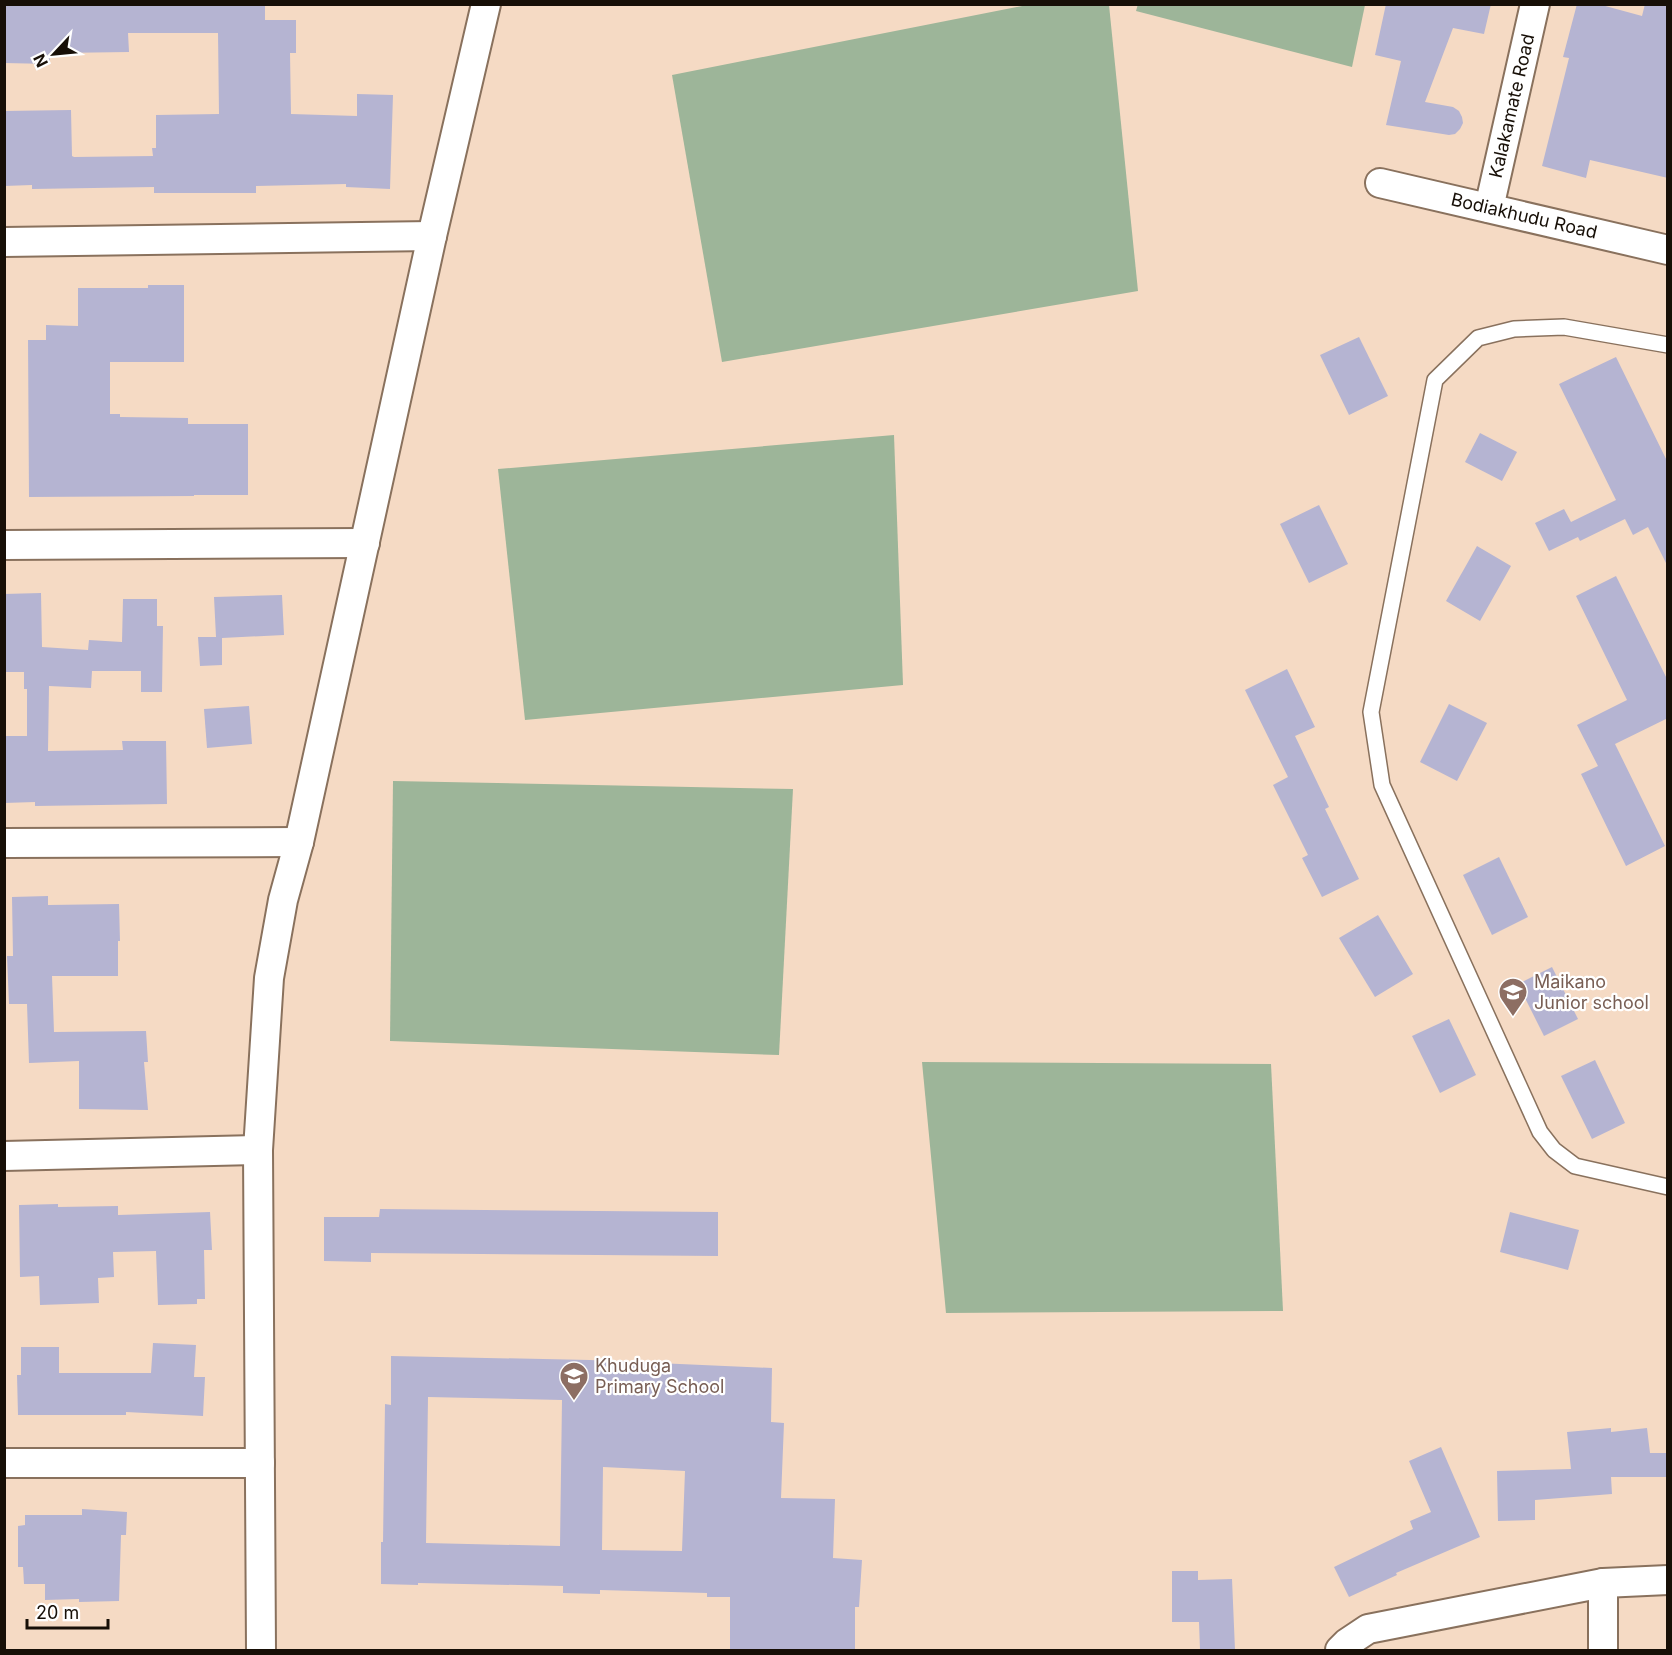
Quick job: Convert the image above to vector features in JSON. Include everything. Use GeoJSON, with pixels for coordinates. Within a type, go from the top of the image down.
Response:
{"type":"FeatureCollection","features":[{"type":"Feature","properties":{"kind":"street"},"geometry":{"type":"LineString","coordinates":[[261,1650],[258,1150],[269,978],[283,900],[299,842],[432,236],[486,4]]}},
{"type":"Feature","properties":{"kind":"street","name":"Kalakamate Road"},"geometry":{"type":"LineString","coordinates":[[1489,208],[1535,4]]}},
{"type":"Feature","properties":{"kind":"street","name":"Bodiakhudu Road"},"geometry":{"type":"LineString","coordinates":[[1380,183],[1668,250]]}},
{"type":"Feature","properties":{"kind":"street"},"geometry":{"type":"LineString","coordinates":[[4,242],[432,236]]}},
{"type":"Feature","properties":{"kind":"street"},"geometry":{"type":"LineString","coordinates":[[4,545],[365,543]]}},
{"type":"Feature","properties":{"kind":"street"},"geometry":{"type":"LineString","coordinates":[[4,843],[299,842]]}},
{"type":"Feature","properties":{"kind":"street"},"geometry":{"type":"LineString","coordinates":[[4,1156],[258,1150]]}},
{"type":"Feature","properties":{"kind":"street"},"geometry":{"type":"LineString","coordinates":[[4,1463],[260,1463]]}},
{"type":"Feature","properties":{"kind":"street"},"geometry":{"type":"LineString","coordinates":[[1340,1650],[1368,1629],[1603,1583],[1668,1580]]}},
{"type":"Feature","properties":{"kind":"street"},"geometry":{"type":"LineString","coordinates":[[1603,1583],[1603,1650]]}},
{"type":"Feature","properties":{"kind":"lane"},"geometry":{"type":"LineString","coordinates":[[1668,345],[1564,327],[1514,329],[1478,338],[1435,380],[1371,712],[1382,784],[1540,1132],[1554,1150],[1575,1166],[1668,1187]]}},
{"type":"Feature","properties":{"kind":"green space"},"geometry":{"type":"Polygon","coordinates":[[[1032,4],[1109,5],[1138,291],[722,362],[672,75],[1032,4]]]}},
{"type":"Feature","properties":{"kind":"green space"},"geometry":{"type":"Polygon","coordinates":[[[1138,4],[1365,5],[1352,67],[1136,11],[1138,4]]]}},
{"type":"Feature","properties":{"kind":"green space"},"geometry":{"type":"Polygon","coordinates":[[[894,435],[903,685],[525,720],[498,469],[894,435]]]}},
{"type":"Feature","properties":{"kind":"green space"},"geometry":{"type":"Polygon","coordinates":[[[393,781],[793,789],[779,1055],[390,1041],[393,781]]]}},
{"type":"Feature","properties":{"kind":"green space"},"geometry":{"type":"Polygon","coordinates":[[[922,1062],[1271,1064],[1283,1311],[946,1313],[922,1062]]]}},
{"type":"Feature","properties":{"kind":"building"},"geometry":{"type":"Polygon","coordinates":[[[4,4],[265,4],[265,20],[296,20],[296,53],[290,53],[291,114],[357,116],[357,94],[393,95],[390,189],[346,187],[346,184],[256,186],[256,193],[154,193],[154,187],[32,189],[32,185],[4,186],[4,111],[71,110],[72,156],[74,157],[153,156],[152,148],[156,148],[156,115],[219,114],[218,33],[128,33],[129,52],[59,53],[50,54],[50,64],[4,63],[4,4]]]}},
{"type":"Feature","properties":{"kind":"building"},"geometry":{"type":"Polygon","coordinates":[[[1386,4],[1491,4],[1484,34],[1453,28],[1425,102],[1453,107],[1459,111],[1463,123],[1455,134],[1386,125],[1401,61],[1375,55],[1386,4]]]}},
{"type":"Feature","properties":{"kind":"building"},"geometry":{"type":"Polygon","coordinates":[[[1577,4],[1598,4],[1642,16],[1645,4],[1668,4],[1668,178],[1590,160],[1586,178],[1542,166],[1569,58],[1563,57],[1577,4]]]}},
{"type":"Feature","properties":{"kind":"building"},"geometry":{"type":"Polygon","coordinates":[[[148,285],[184,285],[184,362],[110,362],[110,414],[120,414],[120,417],[188,418],[188,424],[248,424],[248,495],[29,497],[28,340],[46,340],[46,325],[78,326],[78,288],[148,288],[148,285]]]}},
{"type":"Feature","properties":{"kind":"building"},"geometry":{"type":"Polygon","coordinates":[[[1359,337],[1388,396],[1349,415],[1320,355],[1359,337]]]}},
{"type":"Feature","properties":{"kind":"building"},"geometry":{"type":"Polygon","coordinates":[[[1616,357],[1668,463],[1668,567],[1648,527],[1633,535],[1625,519],[1580,541],[1578,537],[1549,551],[1535,523],[1564,509],[1571,522],[1616,500],[1559,384],[1616,357]]]}},
{"type":"Feature","properties":{"kind":"building"},"geometry":{"type":"Polygon","coordinates":[[[1480,433],[1517,452],[1502,481],[1465,462],[1480,433]]]}},
{"type":"Feature","properties":{"kind":"building"},"geometry":{"type":"Polygon","coordinates":[[[1319,505],[1348,564],[1309,583],[1280,524],[1319,505]]]}},
{"type":"Feature","properties":{"kind":"building"},"geometry":{"type":"Polygon","coordinates":[[[1477,546],[1511,566],[1480,621],[1446,601],[1477,546]]]}},
{"type":"Feature","properties":{"kind":"building"},"geometry":{"type":"Polygon","coordinates":[[[1616,576],[1668,681],[1668,718],[1615,744],[1665,846],[1626,866],[1581,774],[1598,766],[1577,725],[1627,700],[1576,596],[1616,576]]]}},
{"type":"Feature","properties":{"kind":"building"},"geometry":{"type":"Polygon","coordinates":[[[41,593],[42,647],[88,650],[89,640],[122,642],[123,599],[157,599],[157,626],[163,626],[162,692],[141,692],[141,671],[92,671],[91,688],[49,686],[48,751],[123,750],[122,741],[166,741],[167,804],[35,806],[35,802],[4,803],[4,736],[27,736],[27,689],[24,689],[24,672],[4,672],[4,594],[41,593]]]}},
{"type":"Feature","properties":{"kind":"building"},"geometry":{"type":"Polygon","coordinates":[[[282,595],[284,635],[222,638],[222,665],[200,666],[198,637],[216,637],[214,597],[282,595]]]}},
{"type":"Feature","properties":{"kind":"building"},"geometry":{"type":"Polygon","coordinates":[[[1287,669],[1315,727],[1295,736],[1329,807],[1325,809],[1359,879],[1322,897],[1302,858],[1308,855],[1273,785],[1288,777],[1245,690],[1287,669]]]}},
{"type":"Feature","properties":{"kind":"building"},"geometry":{"type":"Polygon","coordinates":[[[1449,704],[1487,723],[1457,781],[1420,762],[1449,704]]]}},
{"type":"Feature","properties":{"kind":"building"},"geometry":{"type":"Polygon","coordinates":[[[249,706],[252,744],[207,748],[204,709],[249,706]]]}},
{"type":"Feature","properties":{"kind":"building"},"geometry":{"type":"Polygon","coordinates":[[[1499,857],[1528,917],[1492,935],[1463,875],[1499,857]]]}},
{"type":"Feature","properties":{"kind":"building"},"geometry":{"type":"Polygon","coordinates":[[[48,896],[48,905],[119,904],[118,976],[52,976],[54,1032],[146,1031],[148,1062],[144,1062],[148,1110],[79,1109],[79,1061],[29,1063],[27,1004],[9,1004],[7,956],[13,956],[12,897],[48,896]]]}},
{"type":"Feature","properties":{"kind":"building"},"geometry":{"type":"Polygon","coordinates":[[[1378,915],[1413,974],[1375,997],[1339,938],[1378,915]]]}},
{"type":"Feature","properties":{"kind":"building"},"geometry":{"type":"Polygon","coordinates":[[[1552,967],[1578,1019],[1544,1036],[1518,984],[1552,967]]]}},
{"type":"Feature","properties":{"kind":"building"},"geometry":{"type":"Polygon","coordinates":[[[1449,1019],[1476,1075],[1440,1093],[1412,1036],[1449,1019]]]}},
{"type":"Feature","properties":{"kind":"building"},"geometry":{"type":"Polygon","coordinates":[[[1595,1060],[1625,1123],[1592,1139],[1561,1076],[1595,1060]]]}},
{"type":"Feature","properties":{"kind":"building"},"geometry":{"type":"Polygon","coordinates":[[[58,1204],[58,1207],[118,1206],[118,1215],[210,1212],[212,1250],[204,1250],[205,1299],[197,1299],[197,1304],[158,1305],[156,1251],[113,1252],[114,1277],[98,1278],[99,1303],[40,1305],[39,1276],[20,1277],[19,1205],[58,1204]]]}},
{"type":"Feature","properties":{"kind":"building"},"geometry":{"type":"Polygon","coordinates":[[[380,1209],[718,1212],[718,1256],[371,1253],[371,1262],[324,1261],[324,1217],[379,1217],[380,1209]]]}},
{"type":"Feature","properties":{"kind":"building"},"geometry":{"type":"Polygon","coordinates":[[[1510,1212],[1579,1230],[1568,1270],[1500,1252],[1510,1212]]]}},
{"type":"Feature","properties":{"kind":"building"},"geometry":{"type":"Polygon","coordinates":[[[153,1343],[196,1345],[194,1377],[205,1377],[203,1416],[126,1412],[126,1415],[18,1415],[17,1375],[21,1375],[21,1347],[59,1347],[59,1373],[151,1373],[153,1343]]]}},
{"type":"Feature","properties":{"kind":"building"},"geometry":{"type":"Polygon","coordinates":[[[391,1356],[590,1360],[772,1368],[771,1422],[784,1423],[781,1498],[835,1499],[833,1558],[862,1560],[859,1607],[855,1607],[855,1650],[730,1650],[730,1597],[707,1597],[707,1593],[600,1590],[600,1594],[563,1593],[563,1586],[381,1584],[385,1404],[391,1405],[391,1356]],[[428,1397],[426,1543],[560,1546],[562,1400],[428,1397]],[[603,1467],[602,1550],[682,1551],[685,1471],[603,1467]]]}},
{"type":"Feature","properties":{"kind":"building"},"geometry":{"type":"Polygon","coordinates":[[[1611,1428],[1611,1432],[1647,1428],[1650,1453],[1668,1453],[1668,1477],[1611,1477],[1612,1494],[1535,1500],[1535,1520],[1498,1521],[1497,1471],[1571,1469],[1567,1432],[1611,1428]]]}},
{"type":"Feature","properties":{"kind":"building"},"geometry":{"type":"Polygon","coordinates":[[[1441,1447],[1480,1537],[1396,1573],[1397,1575],[1349,1597],[1334,1567],[1413,1529],[1410,1521],[1431,1512],[1409,1461],[1441,1447]]]}},
{"type":"Feature","properties":{"kind":"building"},"geometry":{"type":"Polygon","coordinates":[[[82,1509],[127,1512],[126,1535],[121,1535],[119,1601],[45,1600],[45,1584],[24,1584],[23,1567],[18,1567],[18,1526],[25,1525],[25,1515],[82,1515],[82,1509]]]}},
{"type":"Feature","properties":{"kind":"building"},"geometry":{"type":"Polygon","coordinates":[[[1172,1571],[1198,1571],[1198,1580],[1232,1579],[1235,1650],[1200,1650],[1199,1622],[1172,1622],[1172,1571]]]}},
{"type":"Feature","properties":{"kind":"place","name":"Maikano Junior school"},"geometry":{"type":"Point","coordinates":[1513,1018]}},
{"type":"Feature","properties":{"kind":"place","name":"Khuduga Primary School"},"geometry":{"type":"Point","coordinates":[574,1402]}}]}
